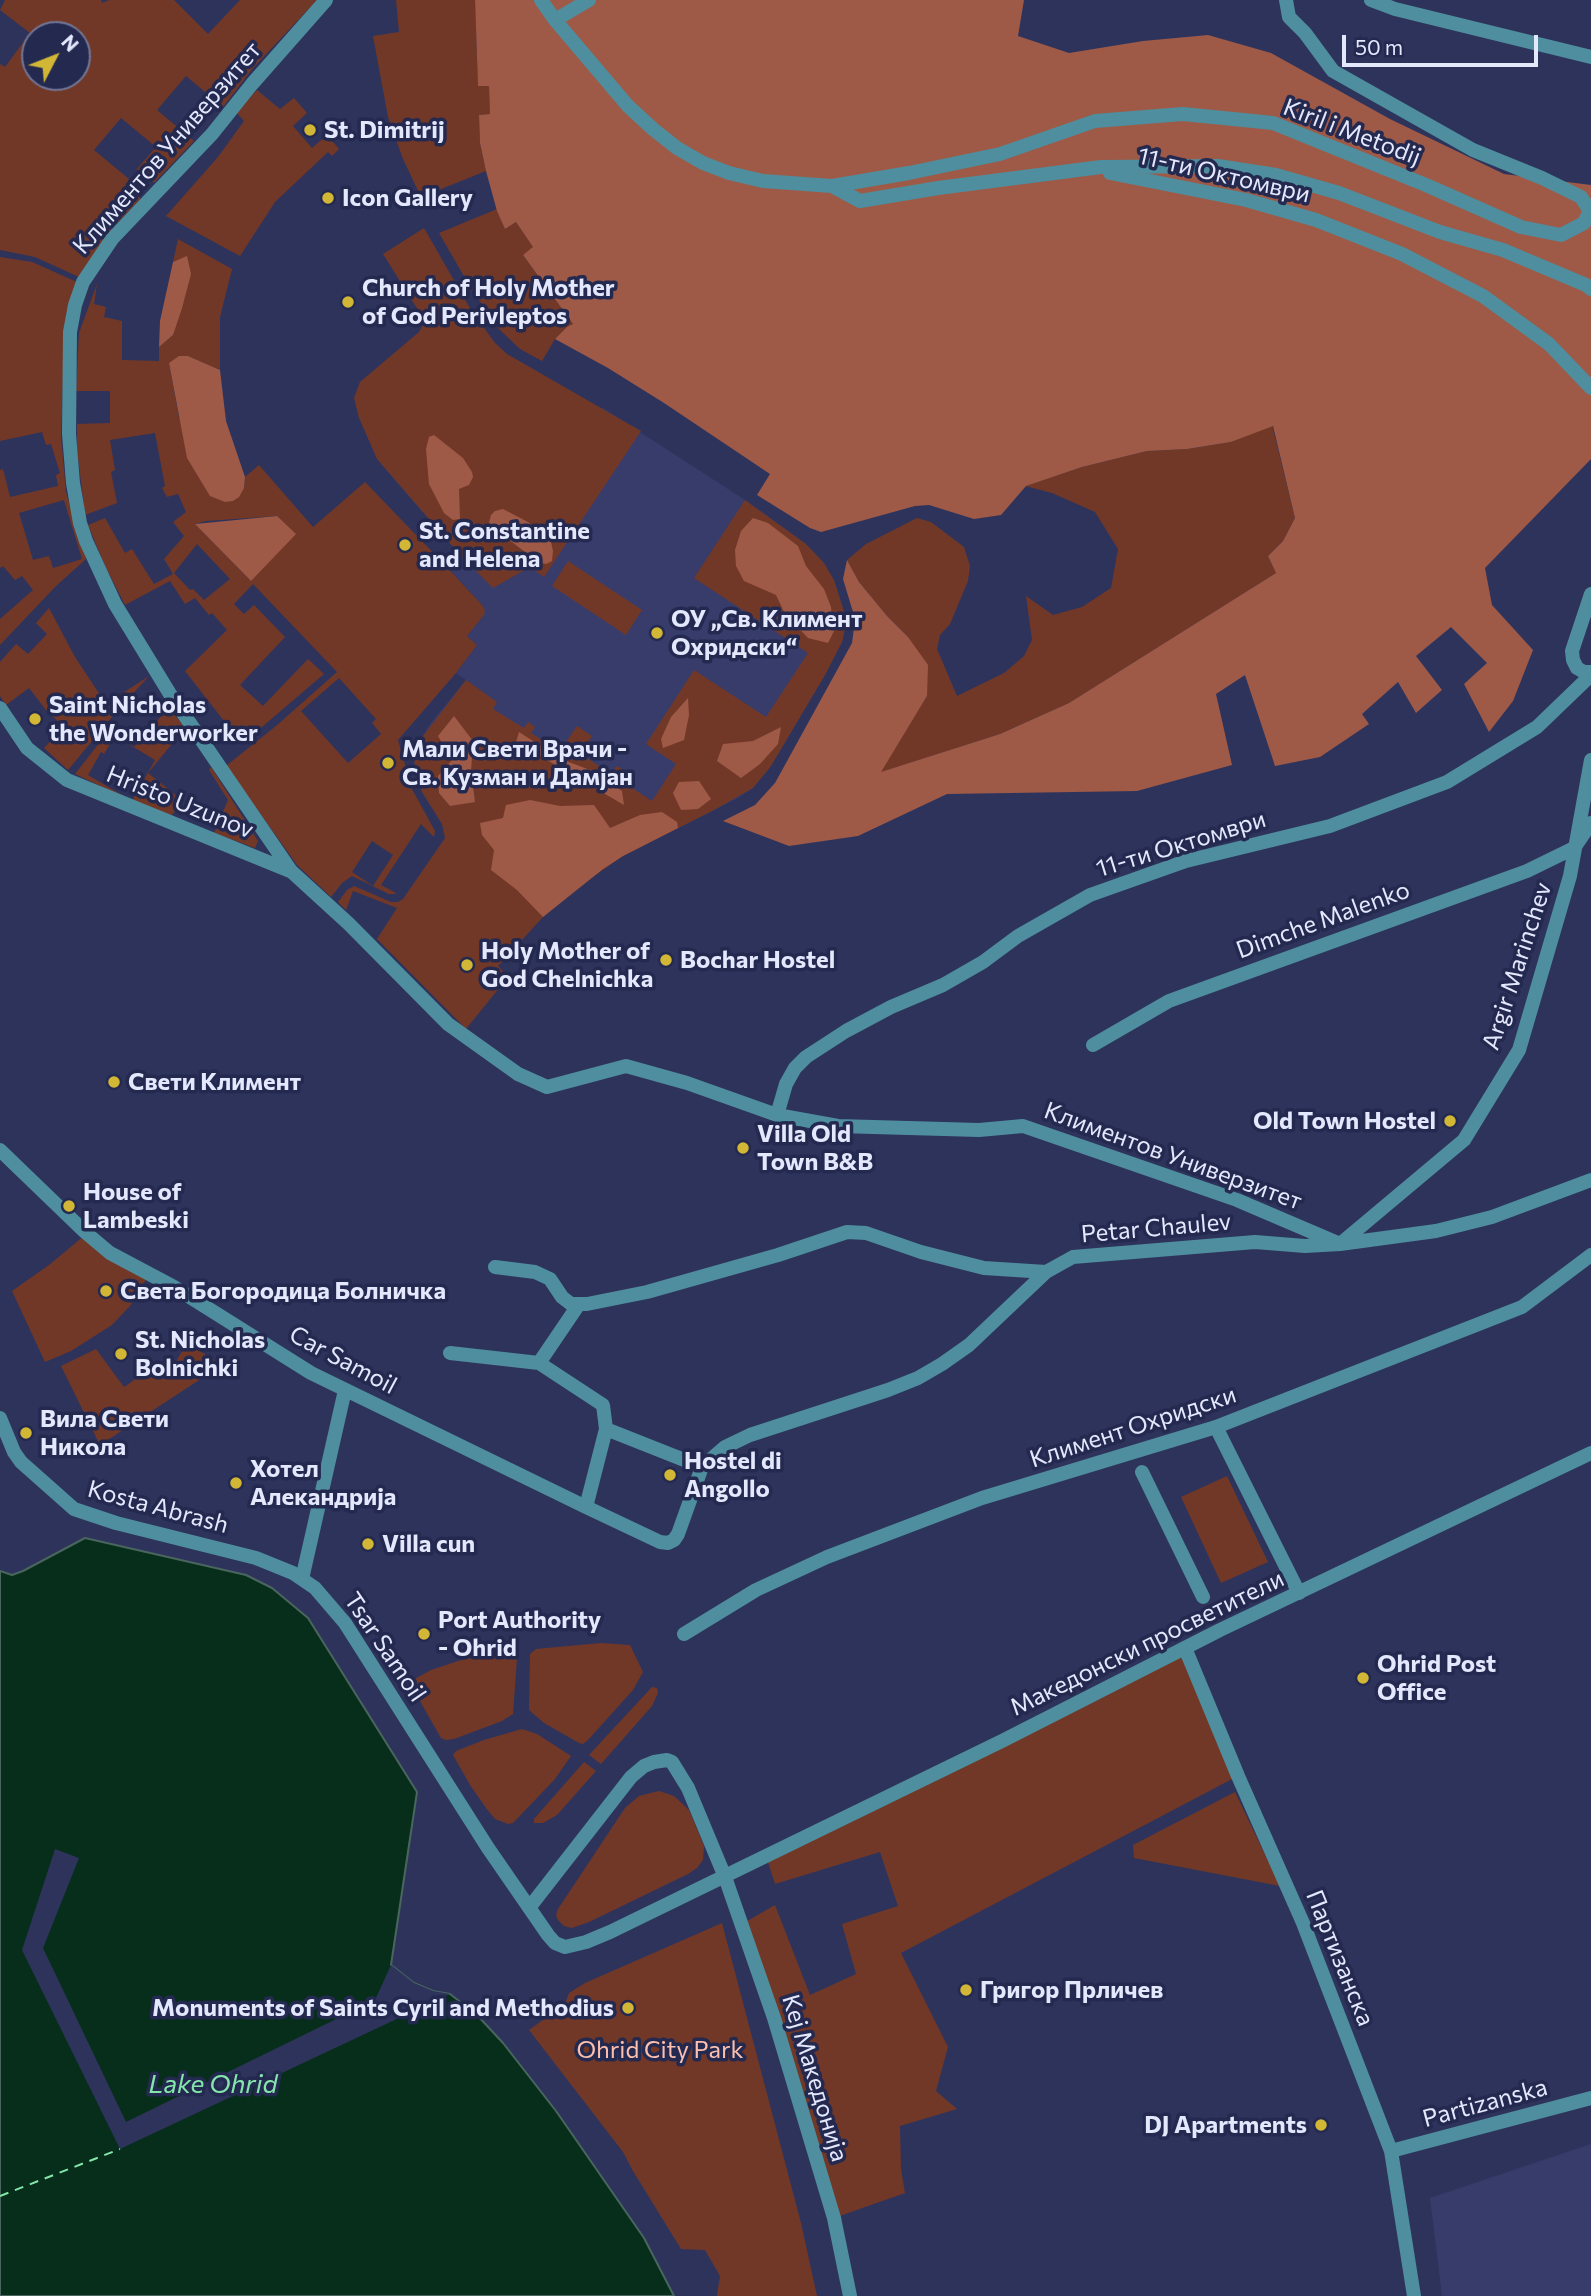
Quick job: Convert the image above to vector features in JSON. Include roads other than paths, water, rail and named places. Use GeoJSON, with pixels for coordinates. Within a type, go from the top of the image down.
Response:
{"type":"FeatureCollection","features":[{"type":"Feature","properties":{"kind":"street","name":"Климентов Универзитет"},"geometry":{"type":"LineString","coordinates":[[326,0],[252,83],[212,134],[106,246],[79,293],[70,332],[71,466],[80,523],[92,559],[114,604],[156,672],[291,871],[448,1024],[519,1074],[547,1087],[626,1066],[687,1083],[777,1115],[838,1126],[979,1130],[1023,1126],[1237,1200],[1340,1244]]}},
{"type":"Feature","properties":{"kind":"street","name":"Kiril i Metodij"},"geometry":{"type":"LineString","coordinates":[[541,0],[640,119],[690,156],[730,173],[763,181],[832,186],[1000,154],[1095,121],[1183,114],[1273,123],[1521,227],[1561,235],[1590,217],[1590,211],[1581,197],[1473,149],[1333,71],[1305,33],[1289,17],[1286,0]]}},
{"type":"Feature","properties":{"kind":"street"},"geometry":{"type":"LineString","coordinates":[[555,20],[589,0]]}},
{"type":"Feature","properties":{"kind":"street"},"geometry":{"type":"LineString","coordinates":[[1371,0],[1395,9],[1591,57]]}},
{"type":"Feature","properties":{"kind":"street"},"geometry":{"type":"LineString","coordinates":[[832,186],[860,201],[1090,169],[1218,166],[1276,175],[1339,193],[1440,232],[1503,250],[1591,289]]}},
{"type":"Feature","properties":{"kind":"street","name":"11-ти Октомври"},"geometry":{"type":"LineString","coordinates":[[1090,169],[1246,200],[1316,220],[1402,254],[1483,296],[1549,344],[1591,388]]}},
{"type":"Feature","properties":{"kind":"street","name":"11-ти Октомври"},"geometry":{"type":"LineString","coordinates":[[1591,594],[1572,651],[1577,668],[1591,673]]}},
{"type":"Feature","properties":{"kind":"street","name":"11-ти Октомври"},"geometry":{"type":"LineString","coordinates":[[777,1115],[786,1084],[795,1068],[806,1057],[846,1031],[891,1007],[943,985],[983,962],[1018,936],[1090,895],[1186,861],[1330,826],[1447,782],[1537,727],[1591,673]]}},
{"type":"Feature","properties":{"kind":"street","name":"Hristo Uzunov"},"geometry":{"type":"LineString","coordinates":[[0,708],[27,748],[67,780],[291,871]]}},
{"type":"Feature","properties":{"kind":"street","name":"Argir Marinchev"},"geometry":{"type":"LineString","coordinates":[[1340,1244],[1464,1140],[1519,1050],[1570,876],[1591,760]]}},
{"type":"Feature","properties":{"kind":"street"},"geometry":{"type":"LineString","coordinates":[[1574,848],[1591,823]]}},
{"type":"Feature","properties":{"kind":"street","name":"Dimche Malenko"},"geometry":{"type":"LineString","coordinates":[[1093,1045],[1169,1001],[1527,870],[1574,848]]}},
{"type":"Feature","properties":{"kind":"street","name":"Car Samoil"},"geometry":{"type":"LineString","coordinates":[[0,1150],[110,1253],[174,1287],[311,1373],[660,1542],[671,1541],[678,1534],[702,1467]]}},
{"type":"Feature","properties":{"kind":"street"},"geometry":{"type":"LineString","coordinates":[[1340,1244],[1436,1231],[1492,1217],[1591,1180]]}},
{"type":"Feature","properties":{"kind":"street"},"geometry":{"type":"LineString","coordinates":[[495,1268],[535,1272],[550,1279],[562,1297],[571,1304],[579,1304],[647,1292],[778,1255],[847,1232],[866,1233],[920,1252],[984,1268],[1046,1272]]}},
{"type":"Feature","properties":{"kind":"street","name":"Petar Chaulev"},"geometry":{"type":"LineString","coordinates":[[702,1467],[725,1447],[750,1435],[888,1390],[943,1364],[969,1345],[1046,1272],[1073,1257],[1255,1241],[1305,1246],[1340,1244]]}},
{"type":"Feature","properties":{"kind":"street","name":"Климент Охридски"},"geometry":{"type":"LineString","coordinates":[[684,1634],[756,1590],[827,1557],[982,1498],[1216,1427],[1522,1307],[1591,1255]]}},
{"type":"Feature","properties":{"kind":"street"},"geometry":{"type":"LineString","coordinates":[[539,1363],[579,1304]]}},
{"type":"Feature","properties":{"kind":"street"},"geometry":{"type":"LineString","coordinates":[[450,1353],[539,1363],[603,1405],[606,1429],[586,1507]]}},
{"type":"Feature","properties":{"kind":"street"},"geometry":{"type":"LineString","coordinates":[[302,1579],[345,1390]]}},
{"type":"Feature","properties":{"kind":"street","name":"Kosta Abrash"},"geometry":{"type":"LineString","coordinates":[[0,1418],[21,1462],[74,1508],[116,1522],[256,1558],[302,1579]]}},
{"type":"Feature","properties":{"kind":"street"},"geometry":{"type":"LineString","coordinates":[[1216,1427],[1299,1592]]}},
{"type":"Feature","properties":{"kind":"street"},"geometry":{"type":"LineString","coordinates":[[606,1429],[702,1467]]}},
{"type":"Feature","properties":{"kind":"street","name":"Македонски просветители"},"geometry":{"type":"LineString","coordinates":[[529,1908],[552,1940],[565,1947],[610,1932],[1299,1592],[1589,1459]]}},
{"type":"Feature","properties":{"kind":"street"},"geometry":{"type":"LineString","coordinates":[[1142,1472],[1203,1597]]}},
{"type":"Feature","properties":{"kind":"street","name":"Tsar Samoil"},"geometry":{"type":"LineString","coordinates":[[302,1579],[324,1597],[345,1623],[529,1908]]}},
{"type":"Feature","properties":{"kind":"street","name":"Партизанска"},"geometry":{"type":"LineString","coordinates":[[1185,1648],[1303,1923],[1391,2151],[1414,2296]]}},
{"type":"Feature","properties":{"kind":"street"},"geometry":{"type":"LineString","coordinates":[[529,1908],[623,1785],[643,1766],[663,1760],[672,1762],[684,1778],[725,1877]]}},
{"type":"Feature","properties":{"kind":"street","name":"Кеј Македонија"},"geometry":{"type":"LineString","coordinates":[[725,1877],[774,2018],[823,2181],[834,2218],[850,2296]]}},
{"type":"Feature","properties":{"kind":"street","name":"Partizanska"},"geometry":{"type":"LineString","coordinates":[[1391,2151],[1591,2098]]}},
{"type":"Feature","properties":{"kind":"water","name":"Lake Ohrid"},"geometry":{"type":"Polygon","coordinates":[[[85,1538],[246,1575],[272,1588],[308,1618],[417,1792],[391,1965],[414,1983],[450,1994],[477,2015],[503,2043],[556,2111],[644,2238],[674,2296],[0,2296],[0,1571],[12,1575],[23,1571],[85,1538]]]}},
{"type":"Feature","properties":{"kind":"place","name":"St. Dimitrij"},"geometry":{"type":"Point","coordinates":[310,130]}},
{"type":"Feature","properties":{"kind":"place","name":"Icon Gallery"},"geometry":{"type":"Point","coordinates":[328,198]}},
{"type":"Feature","properties":{"kind":"place","name":"Church of Holy Mother of God Perivleptos"},"geometry":{"type":"Point","coordinates":[348,302]}},
{"type":"Feature","properties":{"kind":"place","name":"St. Constantine and Helena"},"geometry":{"type":"Point","coordinates":[405,545]}},
{"type":"Feature","properties":{"kind":"place","name":"ОУ „Св. Климент Охридски“"},"geometry":{"type":"Point","coordinates":[657,633]}},
{"type":"Feature","properties":{"kind":"place","name":"Saint Nicholas the Wonderworker"},"geometry":{"type":"Point","coordinates":[35,719]}},
{"type":"Feature","properties":{"kind":"place","name":"Мали Свети Врачи - Св. Кузман и Дамјан"},"geometry":{"type":"Point","coordinates":[388,763]}},
{"type":"Feature","properties":{"kind":"place","name":"Bochar Hostel"},"geometry":{"type":"Point","coordinates":[666,960]}},
{"type":"Feature","properties":{"kind":"place","name":"Holy Mother of God Chelnichka"},"geometry":{"type":"Point","coordinates":[467,965]}},
{"type":"Feature","properties":{"kind":"place","name":"Свети Климент"},"geometry":{"type":"Point","coordinates":[114,1082]}},
{"type":"Feature","properties":{"kind":"place","name":"Old Town Hostel"},"geometry":{"type":"Point","coordinates":[1450,1121]}},
{"type":"Feature","properties":{"kind":"place","name":"Villa Old Town B&B"},"geometry":{"type":"Point","coordinates":[743,1148]}},
{"type":"Feature","properties":{"kind":"place","name":"House of Lambeski"},"geometry":{"type":"Point","coordinates":[69,1206]}},
{"type":"Feature","properties":{"kind":"place","name":"Света Богородица Болничка"},"geometry":{"type":"Point","coordinates":[106,1291]}},
{"type":"Feature","properties":{"kind":"place","name":"St. Nicholas Bolnichki"},"geometry":{"type":"Point","coordinates":[121,1354]}},
{"type":"Feature","properties":{"kind":"place","name":"Вила Свети Никола"},"geometry":{"type":"Point","coordinates":[26,1433]}},
{"type":"Feature","properties":{"kind":"place","name":"Hostel di Angollo"},"geometry":{"type":"Point","coordinates":[670,1475]}},
{"type":"Feature","properties":{"kind":"place","name":"Хотел Алекандрија"},"geometry":{"type":"Point","coordinates":[236,1483]}},
{"type":"Feature","properties":{"kind":"place","name":"Villa cun"},"geometry":{"type":"Point","coordinates":[368,1544]}},
{"type":"Feature","properties":{"kind":"place","name":"Port Authority - Ohrid"},"geometry":{"type":"Point","coordinates":[424,1634]}},
{"type":"Feature","properties":{"kind":"place","name":"Ohrid Post Office"},"geometry":{"type":"Point","coordinates":[1363,1678]}},
{"type":"Feature","properties":{"kind":"place","name":"Григор Прличев"},"geometry":{"type":"Point","coordinates":[966,1990]}},
{"type":"Feature","properties":{"kind":"place","name":"Monuments of Saints Cyril and Methodius"},"geometry":{"type":"Point","coordinates":[628,2008]}},
{"type":"Feature","properties":{"kind":"place","name":"DJ Apartments"},"geometry":{"type":"Point","coordinates":[1321,2125]}},
{"type":"Feature","properties":{"kind":"park label","name":"Ohrid City Park"},"geometry":{"type":"Point","coordinates":[660,2050]}}]}
